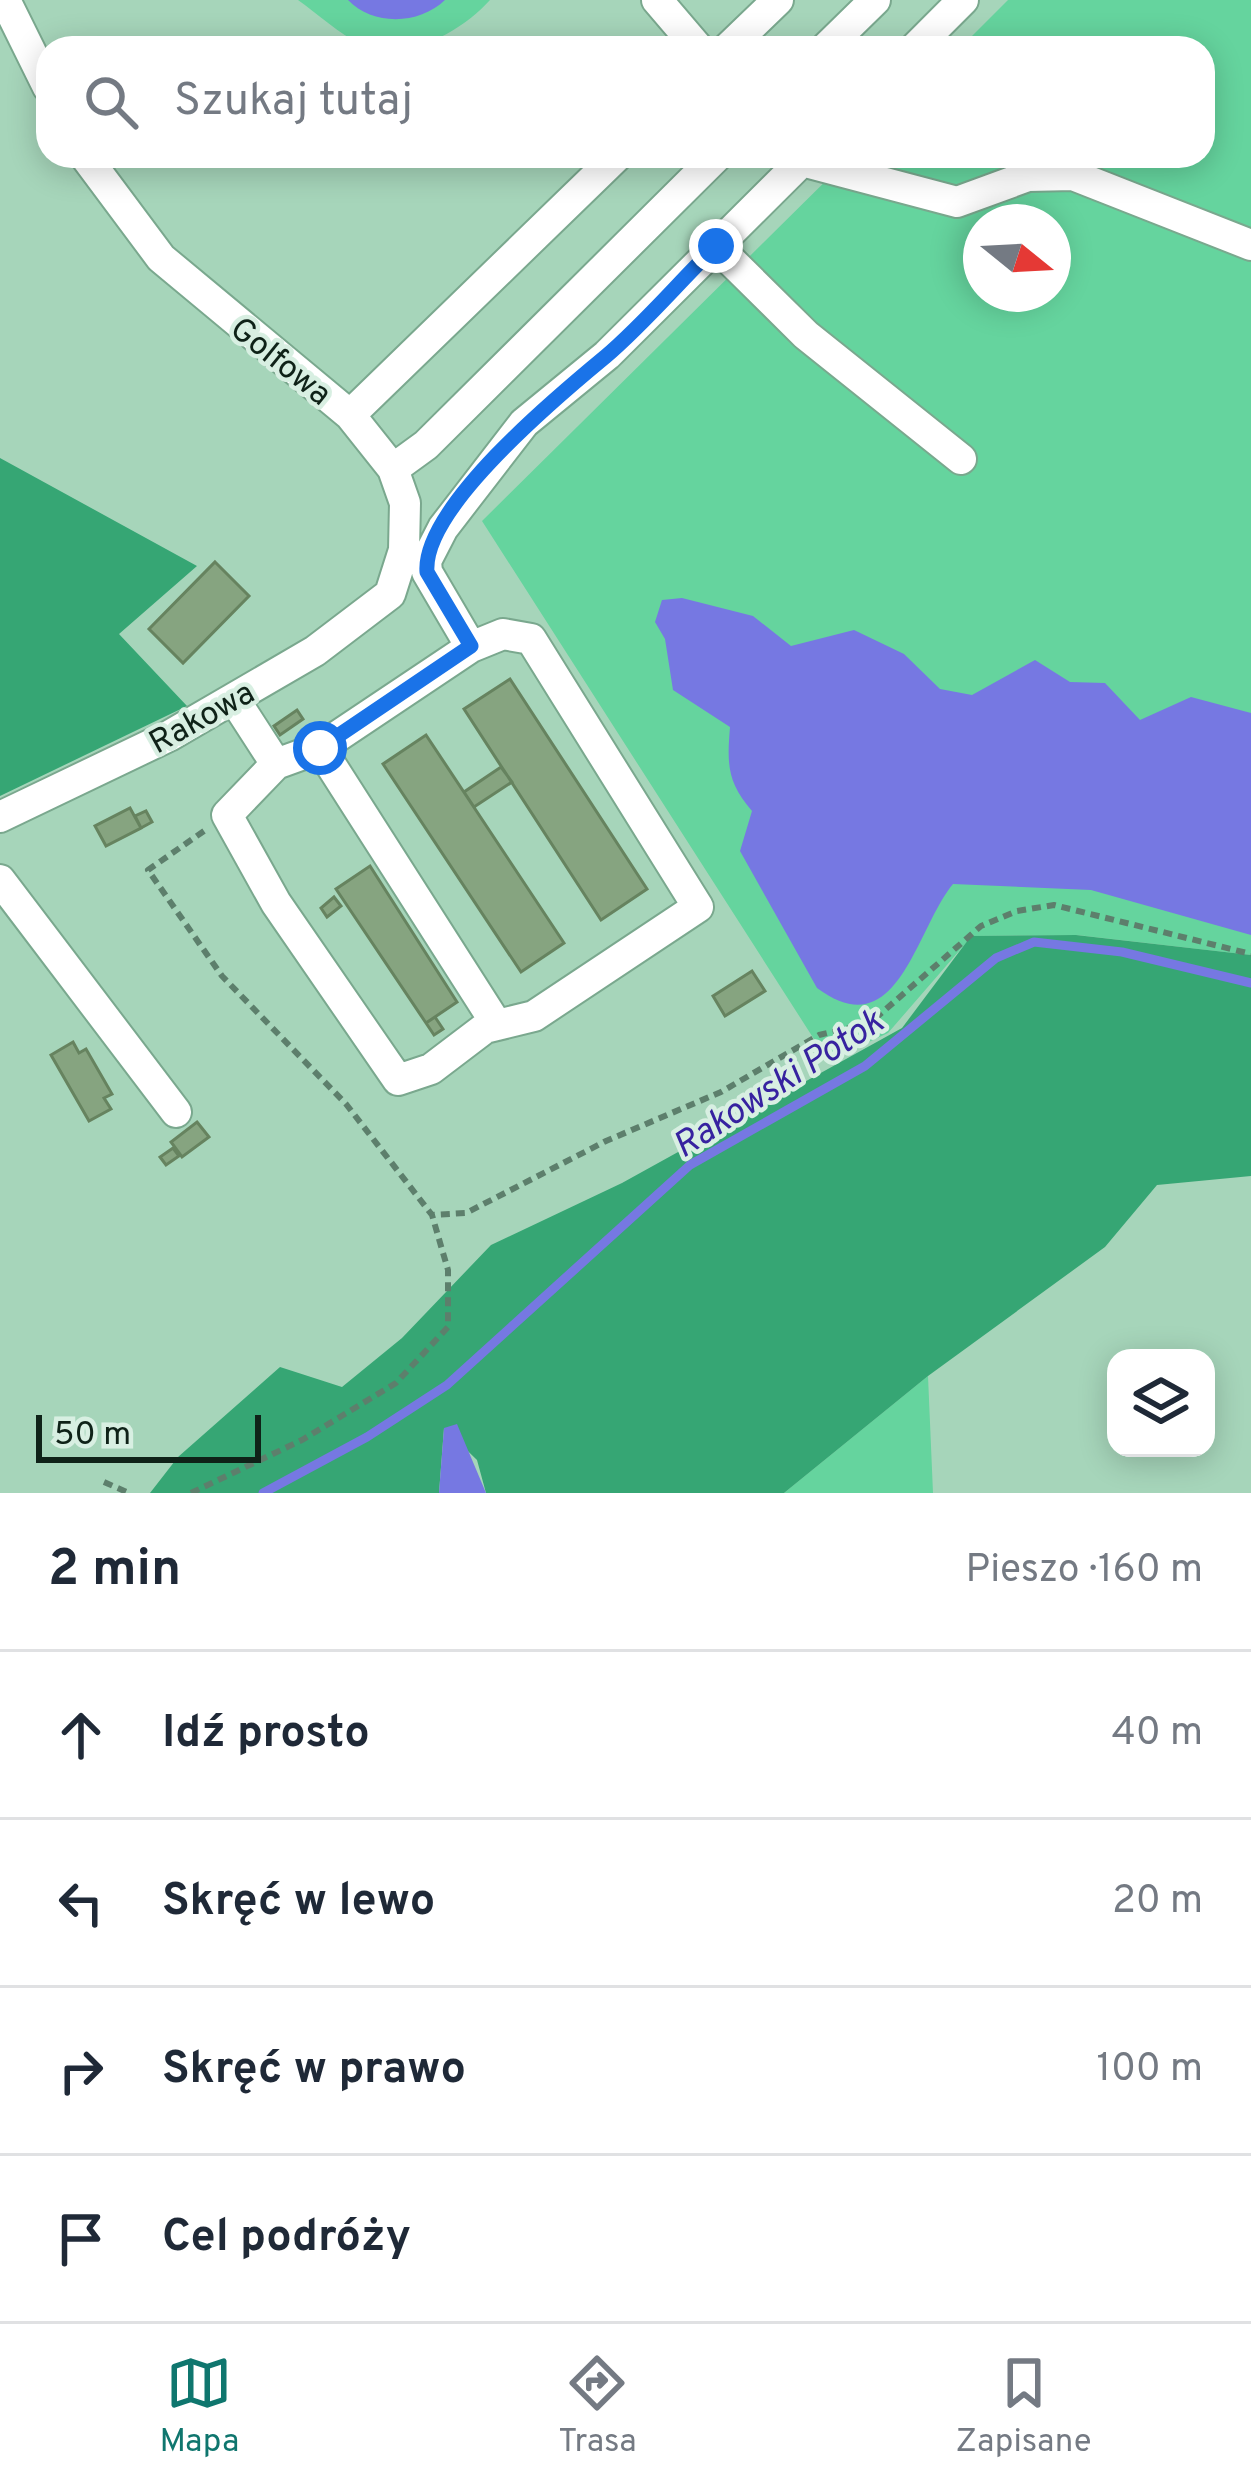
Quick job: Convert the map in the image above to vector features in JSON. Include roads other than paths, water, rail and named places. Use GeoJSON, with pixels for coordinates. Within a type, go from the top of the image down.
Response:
{"type":"FeatureCollection","features":[{"type":"Feature","properties":{"kind":"lane"},"geometry":{"type":"LineString","coordinates":[[5,0],[36,63]]}},
{"type":"Feature","properties":{"kind":"lane"},"geometry":{"type":"LineString","coordinates":[[657,0],[688,36]]}},
{"type":"Feature","properties":{"kind":"lane"},"geometry":{"type":"LineString","coordinates":[[740,36],[778,0]]}},
{"type":"Feature","properties":{"kind":"lane"},"geometry":{"type":"LineString","coordinates":[[838,36],[874,0]]}},
{"type":"Feature","properties":{"kind":"lane"},"geometry":{"type":"LineString","coordinates":[[927,36],[963,0]]}},
{"type":"Feature","properties":{"kind":"lane","name":"Golfowa"},"geometry":{"type":"LineString","coordinates":[[94,168],[161,258],[350,415],[393,469],[405,503],[404,550],[390,594]]}},
{"type":"Feature","properties":{"kind":"lane"},"geometry":{"type":"LineString","coordinates":[[350,415],[605,168]]}},
{"type":"Feature","properties":{"kind":"lane"},"geometry":{"type":"LineString","coordinates":[[393,469],[426,445],[705,168]]}},
{"type":"Feature","properties":{"kind":"lane"},"geometry":{"type":"LineString","coordinates":[[471,646],[427,572],[426,561],[442,528],[524,424],[607,356],[795,168]]}},
{"type":"Feature","properties":{"kind":"lane"},"geometry":{"type":"LineString","coordinates":[[836,168],[957,202],[1028,176],[1073,175],[1251,245]]}},
{"type":"Feature","properties":{"kind":"lane"},"geometry":{"type":"LineString","coordinates":[[716,246],[806,335],[961,459]]}},
{"type":"Feature","properties":{"kind":"lane","name":"Rakowa"},"geometry":{"type":"LineString","coordinates":[[0,818],[95,774],[234,699],[315,651],[390,594]]}},
{"type":"Feature","properties":{"kind":"lane"},"geometry":{"type":"LineString","coordinates":[[503,634],[531,639],[698,907],[534,1016],[497,1025],[430,1069],[398,1080],[265,885],[227,815],[276,764],[320,748],[471,646],[503,634]]}},
{"type":"Feature","properties":{"kind":"lane"},"geometry":{"type":"LineString","coordinates":[[234,699],[276,764]]}},
{"type":"Feature","properties":{"kind":"lane"},"geometry":{"type":"LineString","coordinates":[[320,748],[497,1025]]}},
{"type":"Feature","properties":{"kind":"lane"},"geometry":{"type":"LineString","coordinates":[[0,880],[176,1112]]}},
{"type":"Feature","properties":{"kind":"waterway","name":"Rakowski Potok"},"geometry":{"type":"LineString","coordinates":[[263,1493],[367,1437],[447,1385],[690,1165],[865,1066],[996,958],[1034,942],[1122,952],[1251,983]]}}]}
